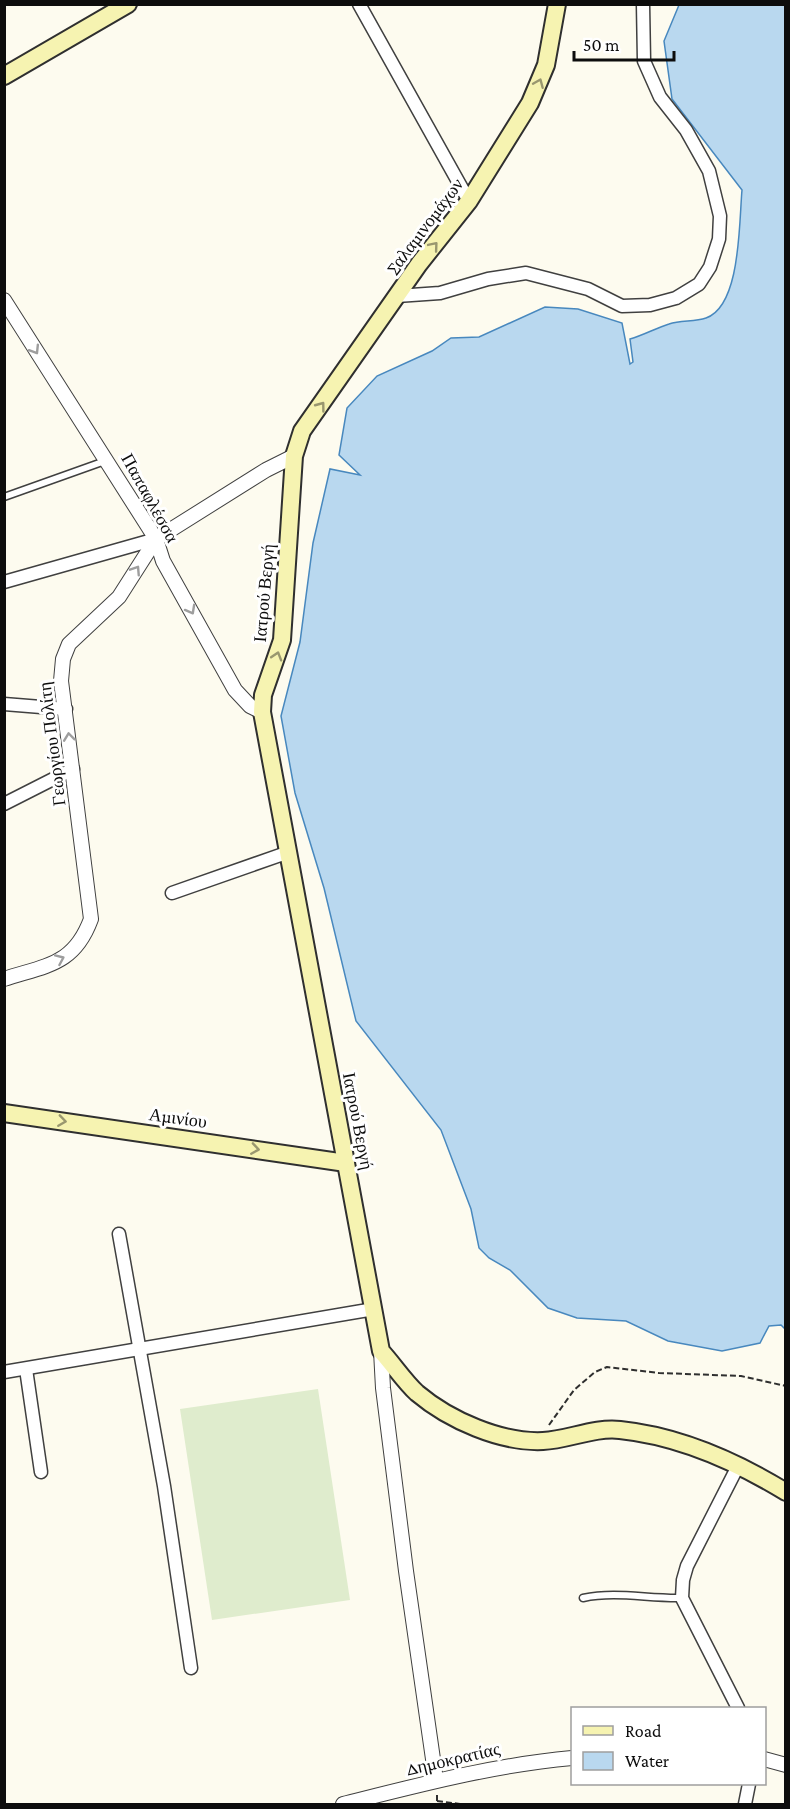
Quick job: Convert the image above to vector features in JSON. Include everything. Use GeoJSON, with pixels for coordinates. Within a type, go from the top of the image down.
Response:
{"type":"FeatureCollection","features":[{"type":"Feature","properties":{"kind":"main road"},"geometry":{"type":"LineString","coordinates":[[4,76],[128,4]]}},
{"type":"Feature","properties":{"kind":"main road","name":"Σαλαμινομάχων"},"geometry":{"type":"LineString","coordinates":[[294,456],[302,432],[397,296],[470,201],[530,103],[546,65],[557,4]]}},
{"type":"Feature","properties":{"kind":"main road","name":"Ιατρού Βεργή"},"geometry":{"type":"LineString","coordinates":[[294,456],[282,640],[263,695],[262,712],[381,1351]]}},
{"type":"Feature","properties":{"kind":"main road","name":"Αμινίου"},"geometry":{"type":"LineString","coordinates":[[4,1113],[346,1162]]}},
{"type":"Feature","properties":{"kind":"main road"},"geometry":{"type":"LineString","coordinates":[[381,1351],[417,1392],[442,1409],[500,1436],[542,1441],[618,1430],[696,1448],[738,1466],[786,1492]]}},
{"type":"Feature","properties":{"kind":"street"},"geometry":{"type":"LineString","coordinates":[[359,4],[470,201]]}},
{"type":"Feature","properties":{"kind":"street"},"geometry":{"type":"LineString","coordinates":[[397,296],[440,293],[488,279],[526,273],[588,289],[622,306],[650,305],[676,298],[699,284],[710,267],[719,239],[720,216],[710,171],[686,130],[660,97],[644,61],[643,4]]}},
{"type":"Feature","properties":{"kind":"street","name":"Παπαφλέσσα"},"geometry":{"type":"LineString","coordinates":[[4,300],[108,460],[156,539],[163,561],[235,690],[250,706],[262,712]]}},
{"type":"Feature","properties":{"kind":"street","name":"Γεωργίου Πολίτη"},"geometry":{"type":"LineString","coordinates":[[4,979],[71,955],[85,935],[91,919],[61,681],[63,659],[69,644],[119,597],[156,539],[266,470],[294,456]]}},
{"type":"Feature","properties":{"kind":"street"},"geometry":{"type":"LineString","coordinates":[[4,582],[156,539]]}},
{"type":"Feature","properties":{"kind":"street"},"geometry":{"type":"LineString","coordinates":[[4,704],[66,709]]}},
{"type":"Feature","properties":{"kind":"street"},"geometry":{"type":"LineString","coordinates":[[4,804],[73,769]]}},
{"type":"Feature","properties":{"kind":"street"},"geometry":{"type":"LineString","coordinates":[[172,893],[289,852]]}},
{"type":"Feature","properties":{"kind":"street"},"geometry":{"type":"LineString","coordinates":[[119,1234],[141,1350],[191,1668]]}},
{"type":"Feature","properties":{"kind":"street"},"geometry":{"type":"LineString","coordinates":[[4,1372],[374,1309]]}},
{"type":"Feature","properties":{"kind":"street"},"geometry":{"type":"LineString","coordinates":[[381,1351],[383,1388],[403,1548],[436,1780]]}},
{"type":"Feature","properties":{"kind":"street"},"geometry":{"type":"LineString","coordinates":[[26,1369],[41,1472]]}},
{"type":"Feature","properties":{"kind":"street"},"geometry":{"type":"LineString","coordinates":[[737,1707],[682,1598],[687,1566],[738,1466]]}},
{"type":"Feature","properties":{"kind":"street","name":"Δημοκρατίας"},"geometry":{"type":"LineString","coordinates":[[343,1804],[436,1780],[521,1762],[571,1758]]}},
{"type":"Feature","properties":{"kind":"street"},"geometry":{"type":"LineString","coordinates":[[766,1759],[786,1765]]}},
{"type":"Feature","properties":{"kind":"street"},"geometry":{"type":"LineString","coordinates":[[745,1804],[748,1785]]}},
{"type":"Feature","properties":{"kind":"lane"},"geometry":{"type":"LineString","coordinates":[[4,497],[108,460]]}},
{"type":"Feature","properties":{"kind":"lane"},"geometry":{"type":"LineString","coordinates":[[583,1598],[603,1594],[658,1599],[682,1598]]}},
{"type":"Feature","properties":{"kind":"path"},"geometry":{"type":"LineString","coordinates":[[542,1441],[552,1419],[574,1390],[595,1372],[607,1367],[659,1373],[741,1376],[786,1386]]}},
{"type":"Feature","properties":{"kind":"path"},"geometry":{"type":"LineString","coordinates":[[437,1801],[459,1804]]}},
{"type":"Feature","properties":{"kind":"green space"},"geometry":{"type":"Polygon","coordinates":[[[318,1389],[350,1600],[212,1620],[180,1409],[318,1389]]]}},
{"type":"Feature","properties":{"kind":"water"},"geometry":{"type":"Polygon","coordinates":[[[679,5],[786,5],[786,1330],[781,1325],[769,1326],[760,1343],[722,1351],[668,1341],[626,1321],[577,1318],[548,1308],[510,1270],[489,1258],[479,1248],[471,1209],[441,1130],[356,1021],[324,888],[295,793],[281,716],[300,642],[313,543],[330,469],[360,475],[339,455],[347,408],[377,376],[432,351],[451,338],[479,337],[545,307],[578,309],[622,323],[630,364],[633,362],[630,339],[669,324],[706,318],[717,310],[726,297],[736,262],[742,190],[672,99],[664,41],[679,5]]]}}]}
